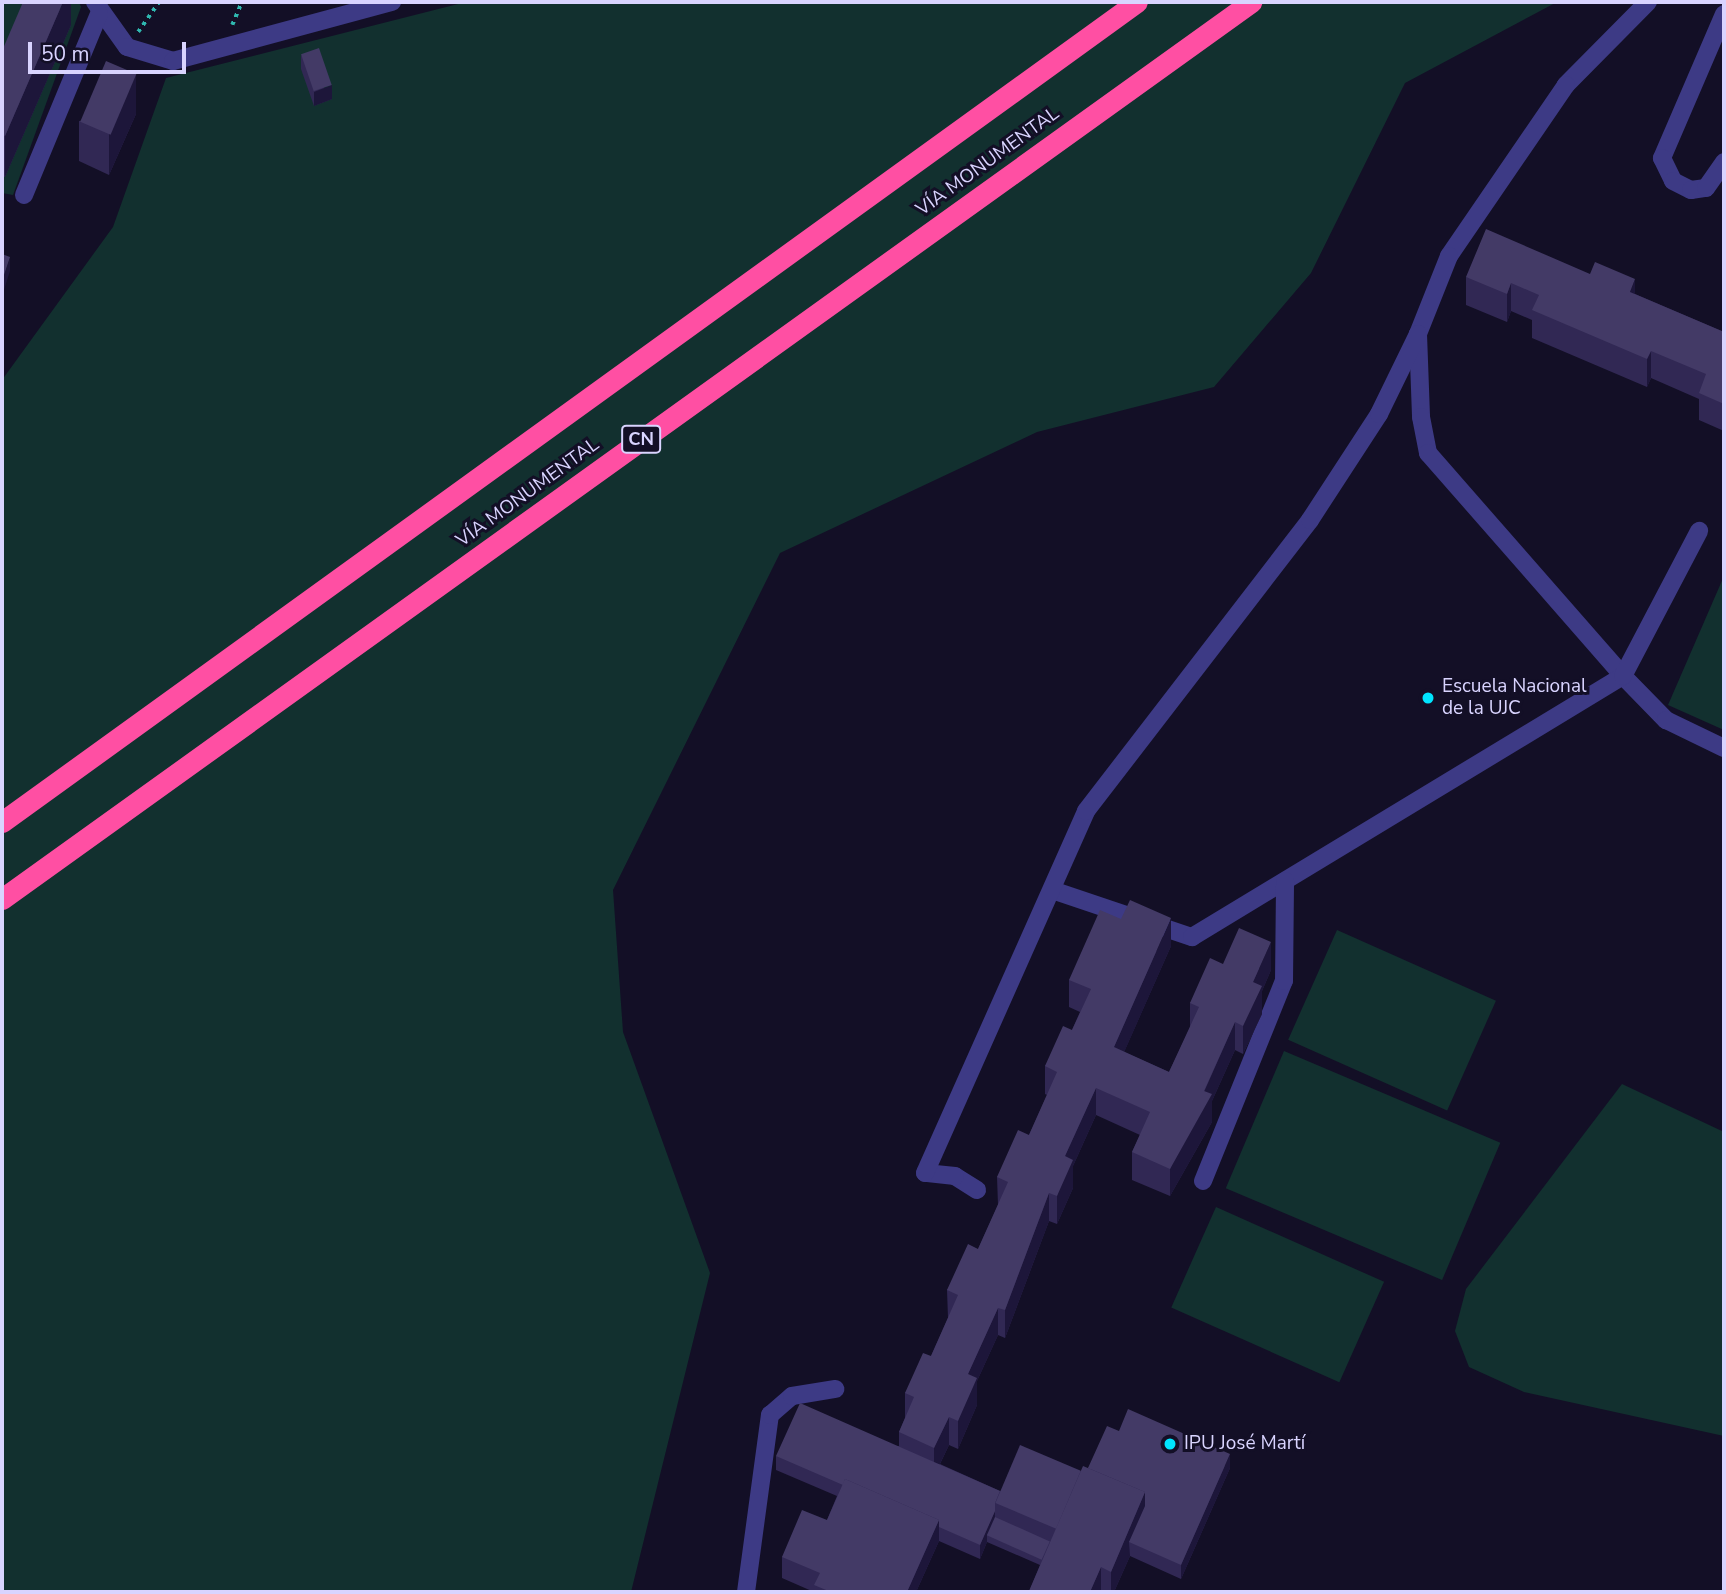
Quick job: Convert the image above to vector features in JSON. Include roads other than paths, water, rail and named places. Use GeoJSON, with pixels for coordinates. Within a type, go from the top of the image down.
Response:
{"type":"FeatureCollection","features":[{"type":"Feature","properties":{"kind":"highway"},"geometry":{"type":"LineString","coordinates":[[2,822],[1137,2]]}},
{"type":"Feature","properties":{"kind":"highway","name":"VÍA MONUMENTAL"},"geometry":{"type":"LineString","coordinates":[[2,899],[1251,2]]}},
{"type":"Feature","properties":{"kind":"highway"},"geometry":{"type":"LineString","coordinates":[[2,808],[71,771]]}},
{"type":"Feature","properties":{"kind":"highway"},"geometry":{"type":"LineString","coordinates":[[2,907],[32,877]]}},
{"type":"Feature","properties":{"kind":"street"},"geometry":{"type":"LineString","coordinates":[[97,8],[127,47],[173,61],[392,2]]}},
{"type":"Feature","properties":{"kind":"street"},"geometry":{"type":"LineString","coordinates":[[977,1190],[955,1177],[925,1173],[1086,811],[1310,520],[1379,414],[1418,334],[1449,256],[1558,96],[1648,2]]}},
{"type":"Feature","properties":{"kind":"street"},"geometry":{"type":"LineString","coordinates":[[24,195],[97,8]]}},
{"type":"Feature","properties":{"kind":"street"},"geometry":{"type":"LineString","coordinates":[[1724,14],[1662,158],[1674,181],[1691,190],[1706,188],[1724,162]]}},
{"type":"Feature","properties":{"kind":"street"},"geometry":{"type":"LineString","coordinates":[[1418,334],[1428,453],[1623,676],[1666,720],[1724,748]]}},
{"type":"Feature","properties":{"kind":"street"},"geometry":{"type":"LineString","coordinates":[[1052,890],[1192,937],[1623,676],[1699,531]]}},
{"type":"Feature","properties":{"kind":"street"},"geometry":{"type":"LineString","coordinates":[[1203,1181],[1284,981],[1285,881]]}},
{"type":"Feature","properties":{"kind":"street"},"geometry":{"type":"LineString","coordinates":[[750,1591],[770,1415],[792,1396],[835,1389]]}},
{"type":"Feature","properties":{"kind":"place","name":"Escuela Nacional de la UJC"},"geometry":{"type":"Point","coordinates":[1428,698]}},
{"type":"Feature","properties":{"kind":"place","name":"IPU José Martí"},"geometry":{"type":"Point","coordinates":[1170,1444]}}]}
